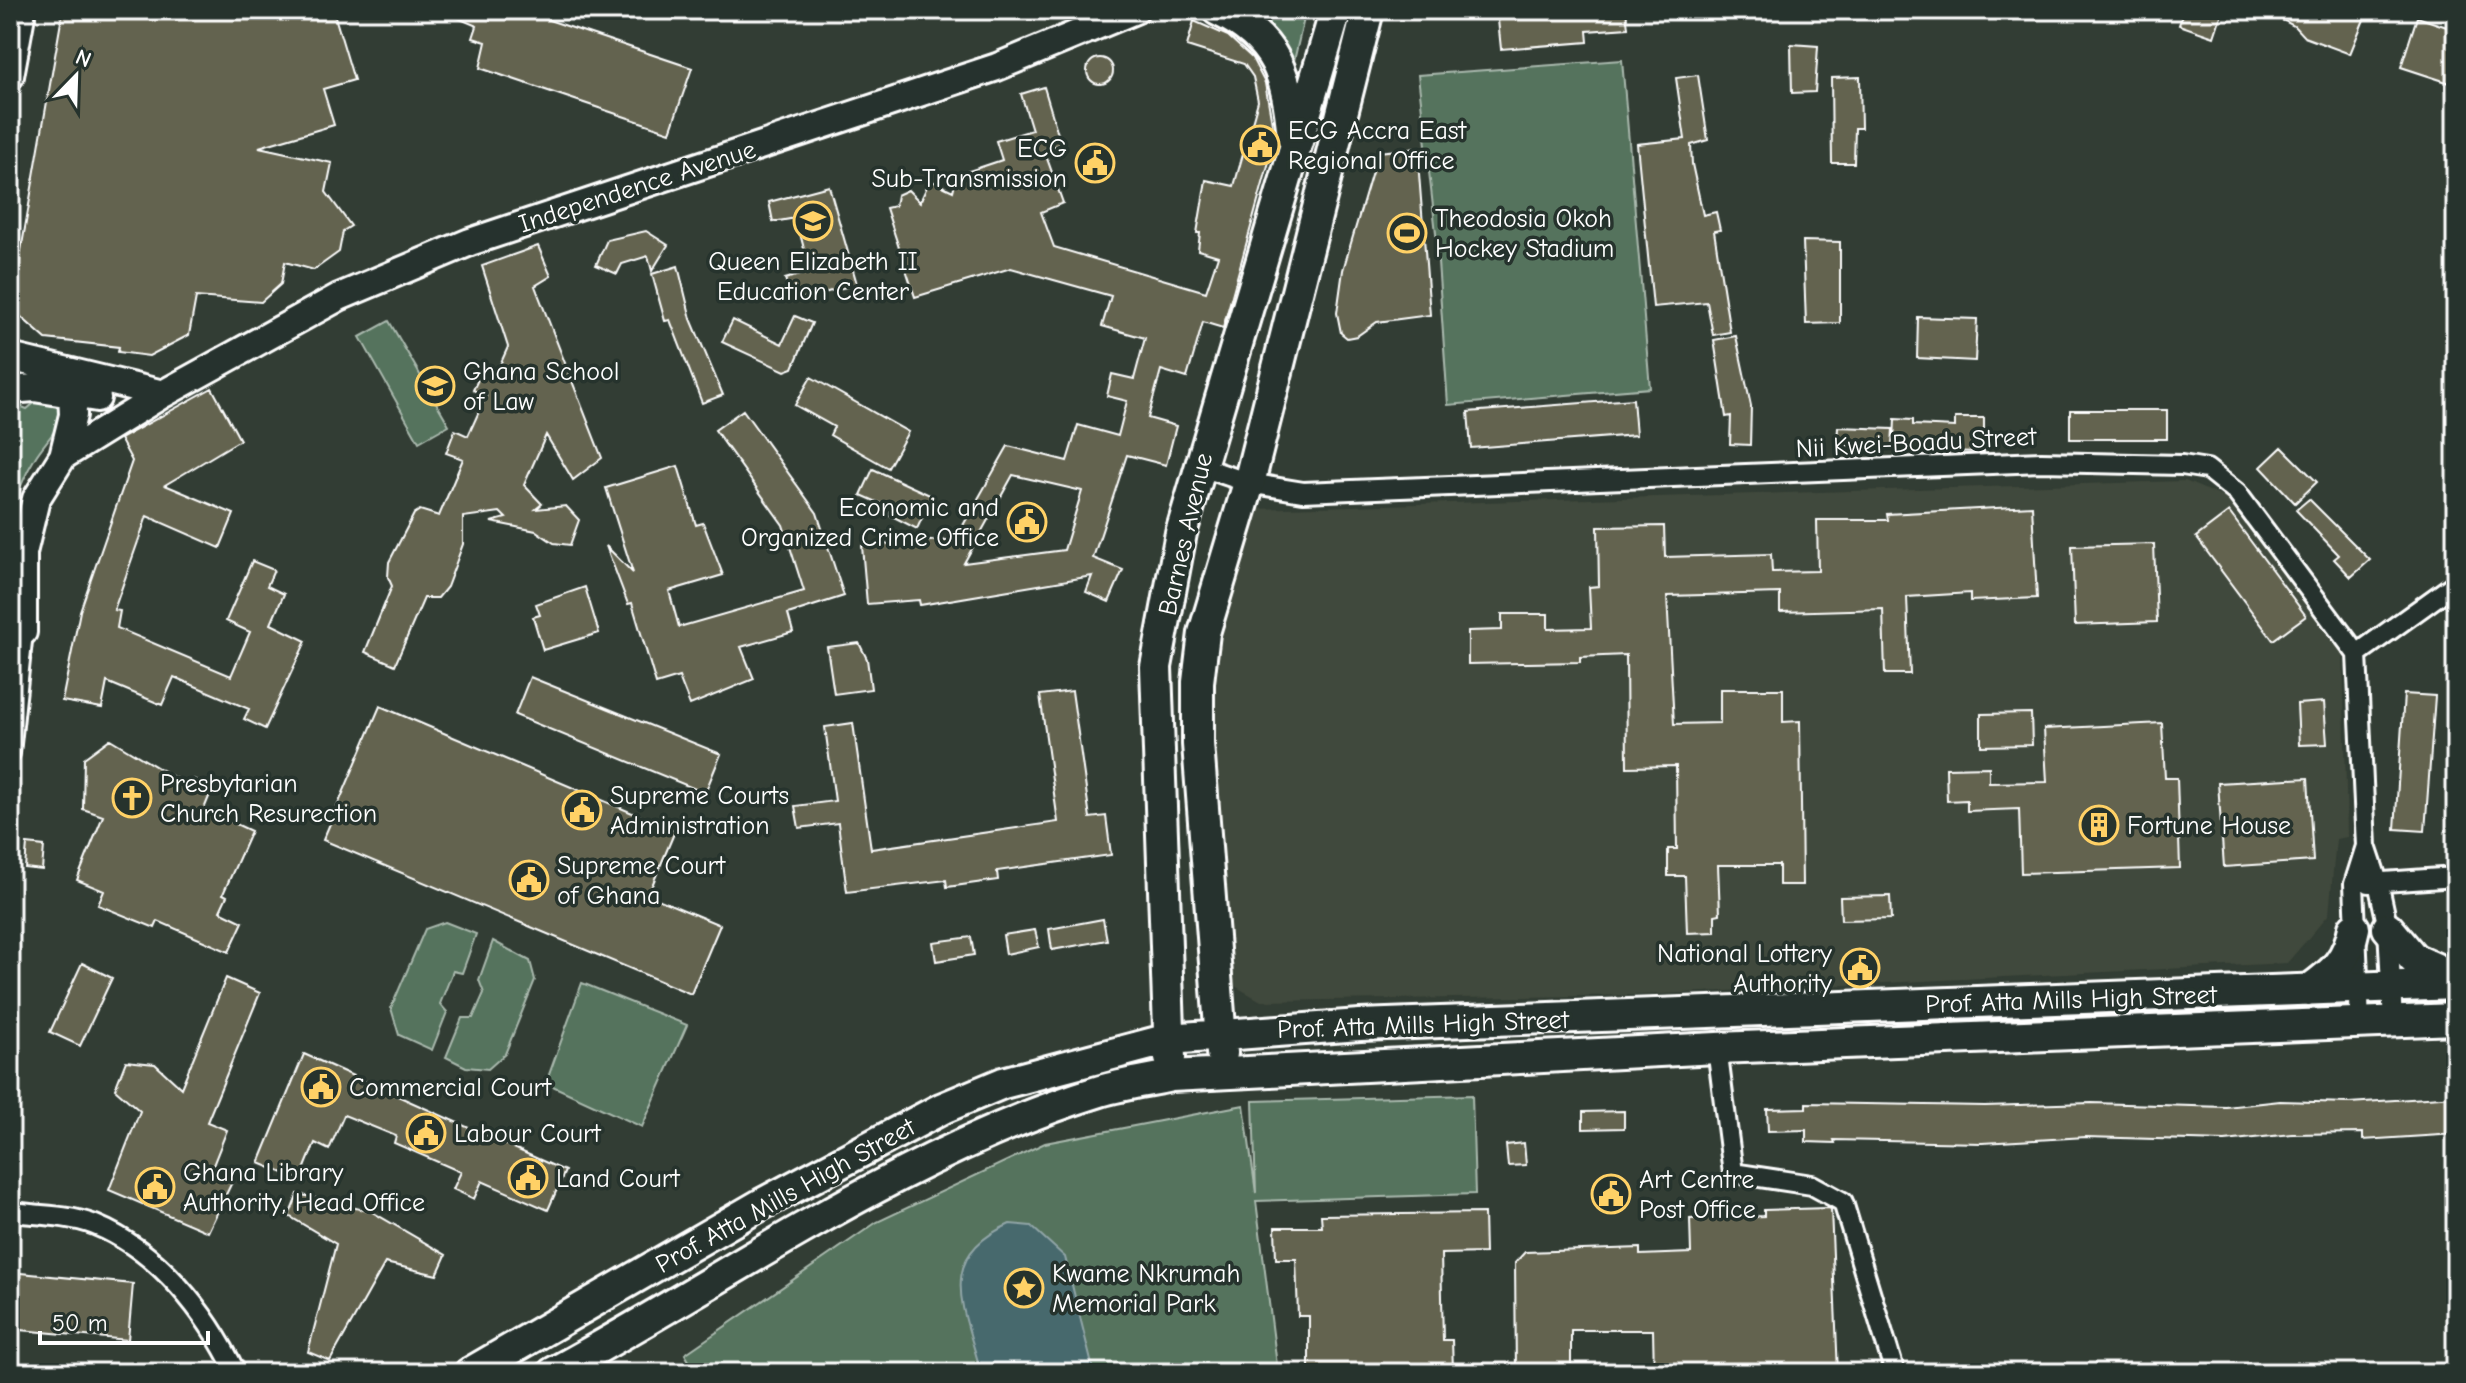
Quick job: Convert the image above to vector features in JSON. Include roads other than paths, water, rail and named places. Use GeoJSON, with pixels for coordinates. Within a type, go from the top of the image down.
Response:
{"type":"FeatureCollection","features":[{"type":"Feature","properties":{"kind":"main road"},"geometry":{"type":"LineString","coordinates":[[10,76],[22,10]]}},
{"type":"Feature","properties":{"kind":"main road"},"geometry":{"type":"LineString","coordinates":[[1218,10],[1253,31],[1282,69],[1288,90],[1295,155]]}},
{"type":"Feature","properties":{"kind":"main road","name":"Barnes Avenue"},"geometry":{"type":"LineString","coordinates":[[1171,1076],[1156,667],[1181,533],[1199,466],[1295,155],[1336,10]]}},
{"type":"Feature","properties":{"kind":"main road","name":"Barnes Avenue"},"geometry":{"type":"LineString","coordinates":[[1224,1072],[1198,744],[1198,682],[1204,633],[1249,483],[1368,10]]}},
{"type":"Feature","properties":{"kind":"main road","name":"Independence Avenue"},"geometry":{"type":"LineString","coordinates":[[63,456],[163,394],[339,297],[470,242],[997,67],[1130,11]]}},
{"type":"Feature","properties":{"kind":"main road"},"geometry":{"type":"LineString","coordinates":[[10,357],[163,394]]}},
{"type":"Feature","properties":{"kind":"main road"},"geometry":{"type":"LineString","coordinates":[[10,390],[34,388],[72,392],[140,408]]}},
{"type":"Feature","properties":{"kind":"main road"},"geometry":{"type":"LineString","coordinates":[[16,632],[28,523],[36,499],[63,456],[73,415],[72,392]]}},
{"type":"Feature","properties":{"kind":"main road"},"geometry":{"type":"LineString","coordinates":[[2309,990],[2341,964],[2349,952],[2354,928]]}},
{"type":"Feature","properties":{"kind":"main road"},"geometry":{"type":"LineString","coordinates":[[2388,928],[2414,959],[2456,981]]}},
{"type":"Feature","properties":{"kind":"main road","name":"Prof. Atta Mills High Street"},"geometry":{"type":"LineString","coordinates":[[470,1373],[762,1204],[943,1108],[1003,1083],[1169,1039],[1360,1025],[2309,990],[2456,981]]}},
{"type":"Feature","properties":{"kind":"main road","name":"Prof. Atta Mills High Street"},"geometry":{"type":"LineString","coordinates":[[553,1373],[797,1233],[960,1146],[1103,1090],[1171,1076],[1717,1048],[2456,1019]]}},
{"type":"Feature","properties":{"kind":"street","name":"Nii Kwei-Boadu Street"},"geometry":{"type":"LineString","coordinates":[[1199,466],[1249,483],[1303,492],[2041,462],[2182,465],[2207,469],[2237,493],[2357,654]]}},
{"type":"Feature","properties":{"kind":"street"},"geometry":{"type":"LineString","coordinates":[[2393,1022],[2388,928],[2366,846],[2357,654],[2456,583]]}},
{"type":"Feature","properties":{"kind":"street"},"geometry":{"type":"LineString","coordinates":[[10,753],[16,632]]}},
{"type":"Feature","properties":{"kind":"street"},"geometry":{"type":"LineString","coordinates":[[2360,1023],[2356,987],[2354,884],[2366,846]]}},
{"type":"Feature","properties":{"kind":"street"},"geometry":{"type":"LineString","coordinates":[[2354,884],[2456,877]]}},
{"type":"Feature","properties":{"kind":"street"},"geometry":{"type":"LineString","coordinates":[[1717,1048],[1733,1173],[1812,1185],[1843,1202],[1895,1373]]}},
{"type":"Feature","properties":{"kind":"street"},"geometry":{"type":"LineString","coordinates":[[10,1212],[73,1220],[114,1235],[163,1272],[196,1304],[236,1373]]}},
{"type":"Feature","properties":{"kind":"water"},"geometry":{"type":"Polygon","coordinates":[[[1010,1224],[1031,1226],[1065,1257],[1094,1373],[981,1373],[963,1306],[963,1269],[971,1252],[986,1237],[1010,1224]]]}},
{"type":"Feature","properties":{"kind":"place","name":"ECG Accra East Regional Office"},"geometry":{"type":"Point","coordinates":[1260,145]}},
{"type":"Feature","properties":{"kind":"place","name":"ECG Sub-Transmission"},"geometry":{"type":"Point","coordinates":[1095,163]}},
{"type":"Feature","properties":{"kind":"place","name":"Queen Elizabeth II Education Center"},"geometry":{"type":"Point","coordinates":[813,221]}},
{"type":"Feature","properties":{"kind":"place","name":"Theodosia Okoh Hockey Stadium"},"geometry":{"type":"Point","coordinates":[1407,233]}},
{"type":"Feature","properties":{"kind":"place","name":"Ghana School of Law"},"geometry":{"type":"Point","coordinates":[435,386]}},
{"type":"Feature","properties":{"kind":"place","name":"Economic and Organized Crime Office"},"geometry":{"type":"Point","coordinates":[1027,522]}},
{"type":"Feature","properties":{"kind":"place","name":"Presbytarian Church Resurection"},"geometry":{"type":"Point","coordinates":[132,798]}},
{"type":"Feature","properties":{"kind":"place","name":"Supreme Courts Administration"},"geometry":{"type":"Point","coordinates":[582,810]}},
{"type":"Feature","properties":{"kind":"place","name":"Fortune House"},"geometry":{"type":"Point","coordinates":[2099,825]}},
{"type":"Feature","properties":{"kind":"place","name":"Supreme Court of Ghana"},"geometry":{"type":"Point","coordinates":[529,880]}},
{"type":"Feature","properties":{"kind":"place","name":"National Lottery Authority"},"geometry":{"type":"Point","coordinates":[1860,968]}},
{"type":"Feature","properties":{"kind":"place","name":"Commercial Court"},"geometry":{"type":"Point","coordinates":[321,1087]}},
{"type":"Feature","properties":{"kind":"place","name":"Labour Court"},"geometry":{"type":"Point","coordinates":[426,1133]}},
{"type":"Feature","properties":{"kind":"place","name":"Land Court"},"geometry":{"type":"Point","coordinates":[528,1178]}},
{"type":"Feature","properties":{"kind":"place","name":"Ghana Library Authority, Head Office"},"geometry":{"type":"Point","coordinates":[155,1187]}},
{"type":"Feature","properties":{"kind":"place","name":"Art Centre Post Office"},"geometry":{"type":"Point","coordinates":[1611,1194]}},
{"type":"Feature","properties":{"kind":"place","name":"Kwame Nkrumah Memorial Park"},"geometry":{"type":"Point","coordinates":[1024,1288]}}]}
